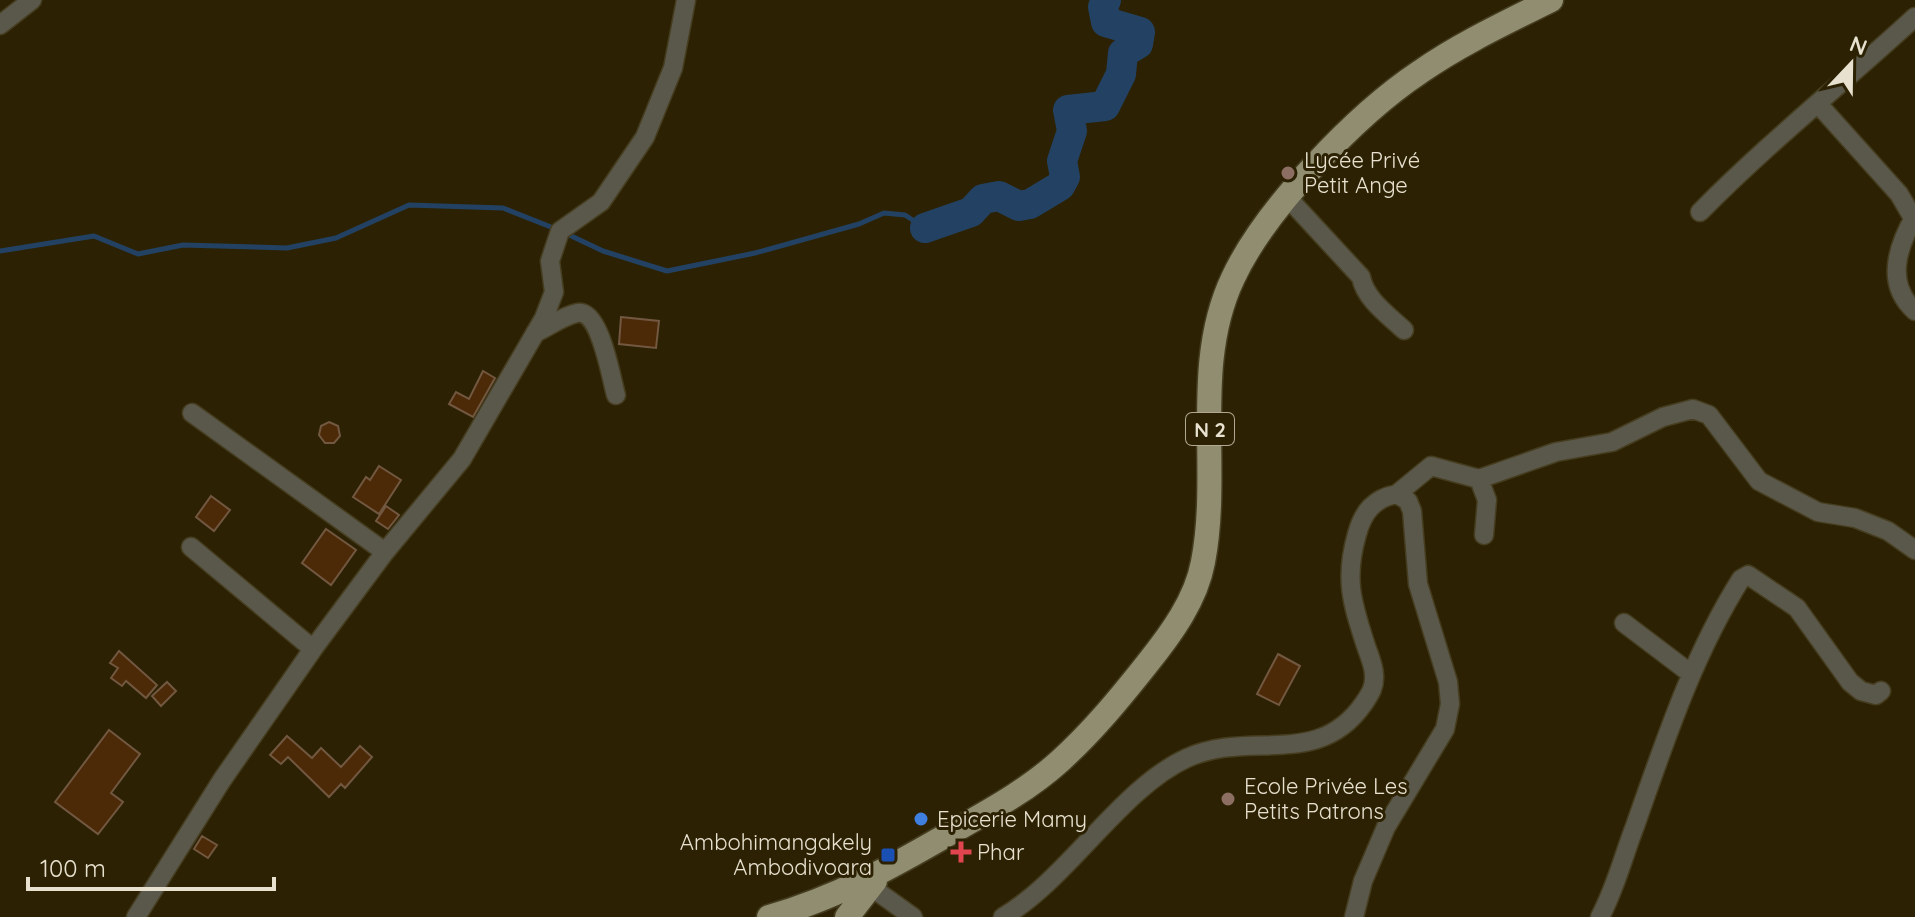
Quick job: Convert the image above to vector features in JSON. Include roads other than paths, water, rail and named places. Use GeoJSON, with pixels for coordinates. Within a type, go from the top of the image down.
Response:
{"type":"FeatureCollection","features":[{"type":"Feature","properties":{"kind":"main road","name":"N 2"},"geometry":{"type":"LineString","coordinates":[[866,885],[889,868],[1007,801],[1058,762],[1102,719],[1166,640],[1188,603],[1203,563],[1211,376],[1219,320],[1233,278],[1288,198],[1399,87],[1435,61],[1551,0]]}},
{"type":"Feature","properties":{"kind":"main road"},"geometry":{"type":"LineString","coordinates":[[769,917],[866,885]]}},
{"type":"Feature","properties":{"kind":"main road"},"geometry":{"type":"LineString","coordinates":[[847,917],[866,885]]}},
{"type":"Feature","properties":{"kind":"street"},"geometry":{"type":"LineString","coordinates":[[0,25],[32,0]]}},
{"type":"Feature","properties":{"kind":"street"},"geometry":{"type":"LineString","coordinates":[[136,917],[222,780],[313,649],[385,552],[462,459],[535,333],[554,292],[550,261],[560,231],[601,202],[645,137],[673,68],[686,0]]}},
{"type":"Feature","properties":{"kind":"street"},"geometry":{"type":"LineString","coordinates":[[1700,212],[1760,151],[1819,105],[1915,17]]}},
{"type":"Feature","properties":{"kind":"street"},"geometry":{"type":"LineString","coordinates":[[1819,105],[1899,194],[1914,217],[1898,253],[1895,278],[1903,300],[1915,311]]}},
{"type":"Feature","properties":{"kind":"street"},"geometry":{"type":"LineString","coordinates":[[1288,198],[1361,277],[1371,299],[1404,330]]}},
{"type":"Feature","properties":{"kind":"street"},"geometry":{"type":"LineString","coordinates":[[535,333],[578,312],[587,314],[596,323],[616,395]]}},
{"type":"Feature","properties":{"kind":"street"},"geometry":{"type":"LineString","coordinates":[[1003,917],[1032,896],[1155,778],[1184,759],[1214,748],[1310,742],[1331,736],[1350,724],[1373,691],[1375,675],[1350,593],[1348,562],[1360,523],[1369,508],[1381,497],[1397,494],[1431,466],[1479,479],[1556,452],[1612,442],[1663,417],[1693,409],[1709,415],[1759,481],[1818,512],[1855,518],[1888,531],[1915,550]]}},
{"type":"Feature","properties":{"kind":"street"},"geometry":{"type":"LineString","coordinates":[[192,413],[385,552]]}},
{"type":"Feature","properties":{"kind":"street"},"geometry":{"type":"LineString","coordinates":[[1479,479],[1487,500],[1484,535]]}},
{"type":"Feature","properties":{"kind":"street"},"geometry":{"type":"LineString","coordinates":[[1354,917],[1363,881],[1386,827],[1445,729],[1450,704],[1448,682],[1418,584],[1412,511],[1408,501],[1397,494]]}},
{"type":"Feature","properties":{"kind":"street"},"geometry":{"type":"LineString","coordinates":[[191,547],[313,649]]}},
{"type":"Feature","properties":{"kind":"street"},"geometry":{"type":"LineString","coordinates":[[1600,917],[1617,885],[1631,835],[1690,673],[1741,579],[1748,575],[1797,608],[1850,682],[1870,695],[1881,691]]}},
{"type":"Feature","properties":{"kind":"street"},"geometry":{"type":"LineString","coordinates":[[1624,623],[1690,673]]}},
{"type":"Feature","properties":{"kind":"street"},"geometry":{"type":"LineString","coordinates":[[866,885],[913,917]]}},
{"type":"Feature","properties":{"kind":"waterway"},"geometry":{"type":"LineString","coordinates":[[925,228],[971,212],[983,199],[999,196],[1019,206],[1030,204],[1060,186],[1065,177],[1062,161],[1072,131],[1068,110],[1105,106],[1121,74],[1123,53],[1138,44],[1140,32],[1106,22],[1103,7],[1106,0]]}},
{"type":"Feature","properties":{"kind":"waterway"},"geometry":{"type":"LineString","coordinates":[[0,251],[94,236],[138,254],[183,245],[287,248],[336,238],[409,205],[503,208],[556,229]]}},
{"type":"Feature","properties":{"kind":"waterway"},"geometry":{"type":"LineString","coordinates":[[565,233],[603,251],[667,271],[755,253],[859,224],[884,213],[905,215],[925,228]]}},
{"type":"Feature","properties":{"kind":"place","name":"Lycée Privé Petit Ange"},"geometry":{"type":"Point","coordinates":[1288,173]}},
{"type":"Feature","properties":{"kind":"place","name":"Ecole Privée Les Petits Patrons"},"geometry":{"type":"Point","coordinates":[1228,799]}},
{"type":"Feature","properties":{"kind":"place","name":"Epicerie Mamy"},"geometry":{"type":"Point","coordinates":[921,819]}},
{"type":"Feature","properties":{"kind":"place","name":"Phar"},"geometry":{"type":"Point","coordinates":[961,852]}},
{"type":"Feature","properties":{"kind":"place","name":"Ambohimangakely Ambodivoara"},"geometry":{"type":"Point","coordinates":[888,855]}}]}
